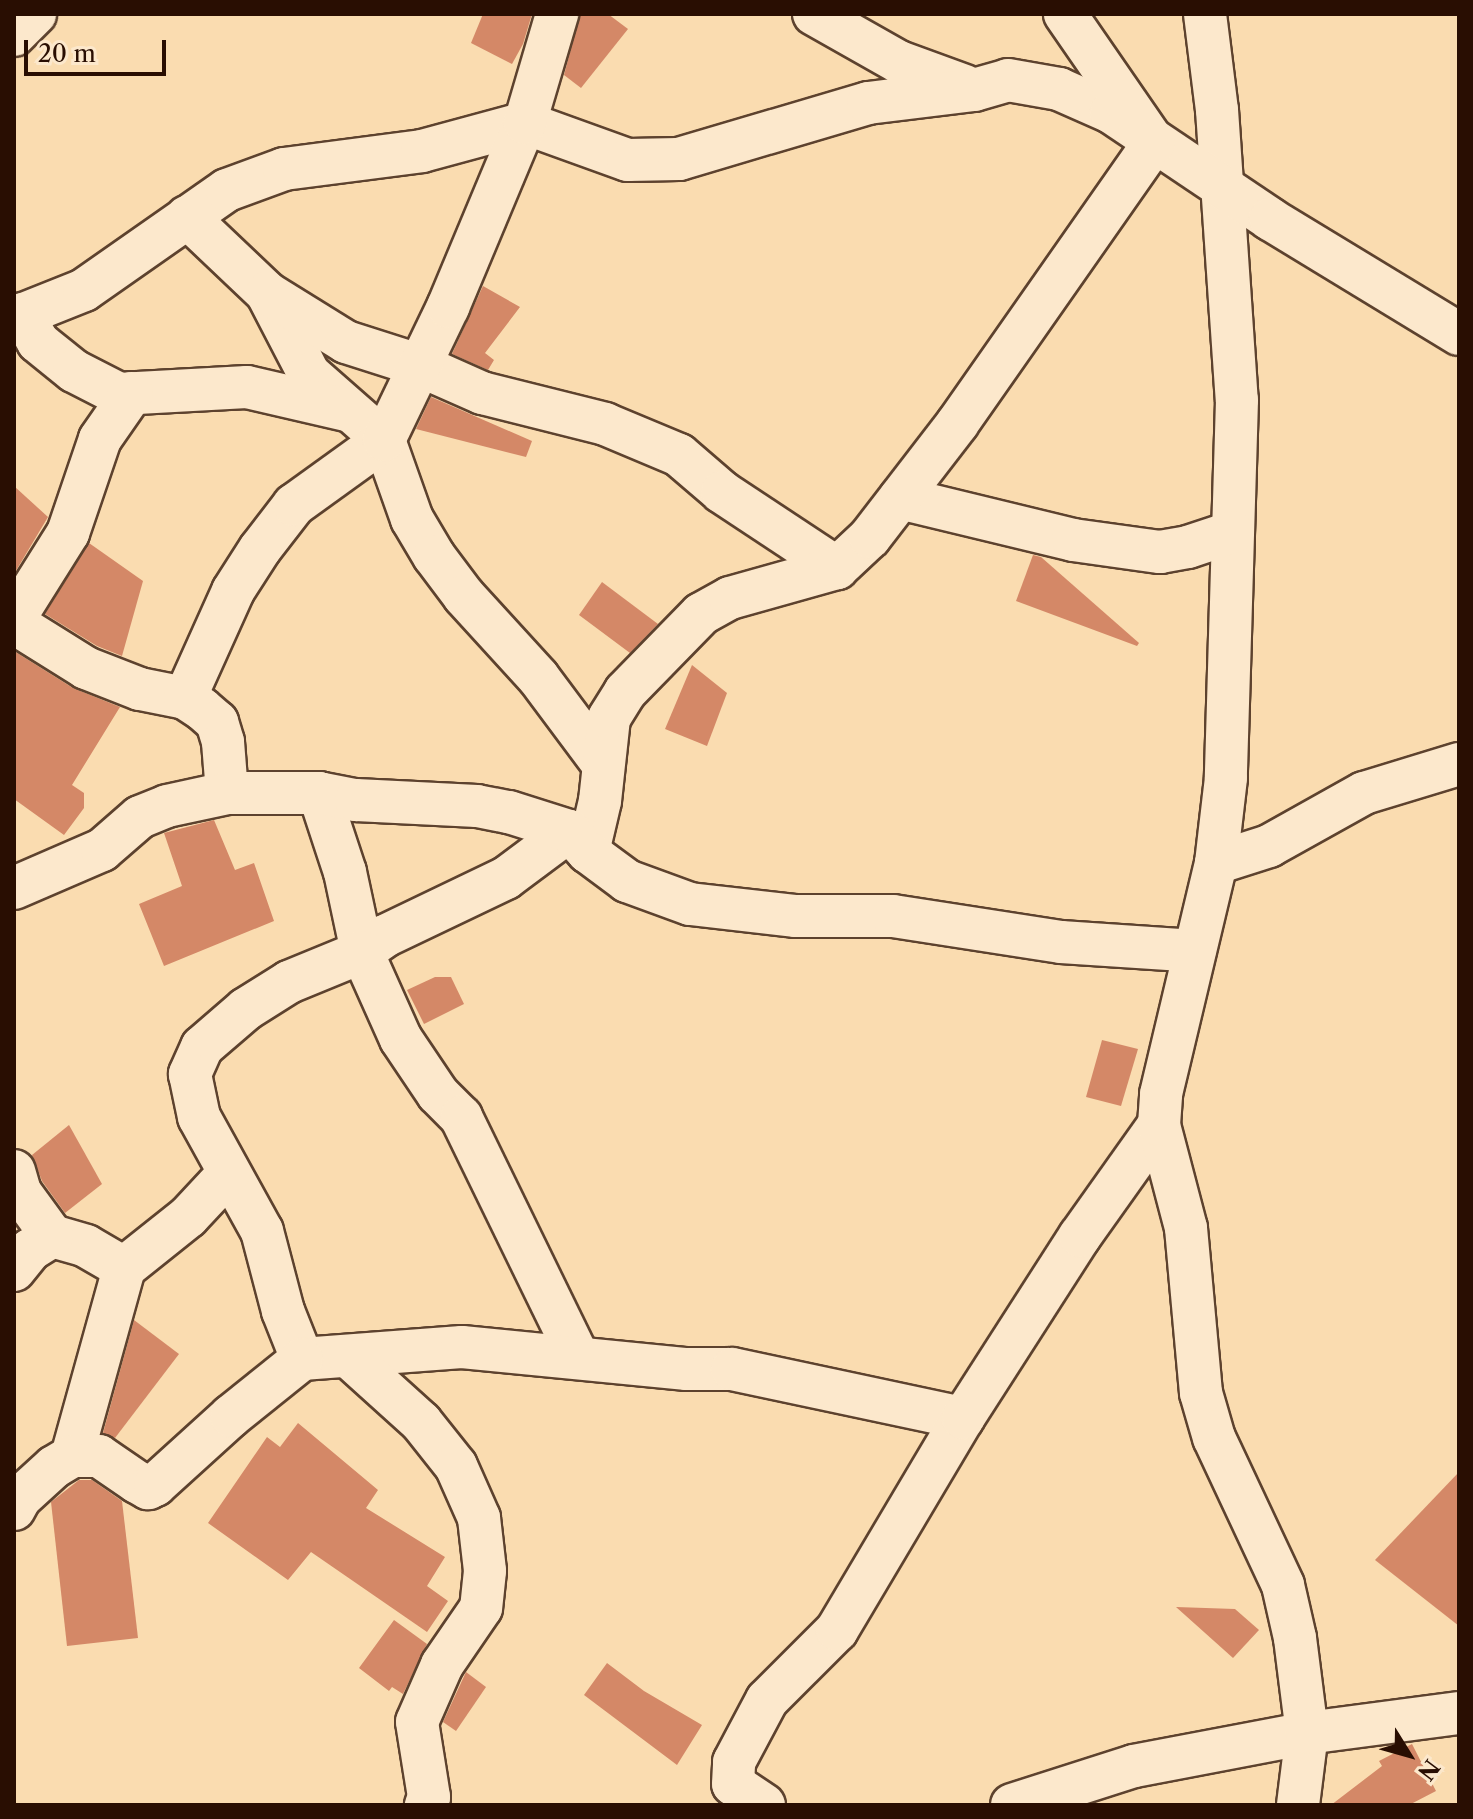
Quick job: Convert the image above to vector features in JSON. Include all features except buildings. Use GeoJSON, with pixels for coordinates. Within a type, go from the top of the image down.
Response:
{"type":"FeatureCollection","features":[{"type":"Feature","properties":{"kind":"street"},"geometry":{"type":"LineString","coordinates":[[14,35],[35,14]]}},
{"type":"Feature","properties":{"kind":"street"},"geometry":{"type":"LineString","coordinates":[[185,698],[233,591],[260,549],[294,505],[370,426],[421,366],[525,123],[557,14]]}},
{"type":"Feature","properties":{"kind":"street"},"geometry":{"type":"LineString","coordinates":[[814,14],[899,62],[974,90]]}},
{"type":"Feature","properties":{"kind":"street"},"geometry":{"type":"LineString","coordinates":[[1065,14],[1154,143]]}},
{"type":"Feature","properties":{"kind":"street"},"geometry":{"type":"LineString","coordinates":[[1205,14],[1223,188],[1237,400],[1226,778],[1216,863],[1161,1094],[1159,1125],[1186,1228],[1201,1393],[1214,1438],[1283,1585],[1295,1638],[1307,1733],[1298,1805]]}},
{"type":"Feature","properties":{"kind":"street"},"geometry":{"type":"LineString","coordinates":[[370,426],[247,387],[119,394],[74,371],[38,342],[18,316],[84,290],[227,190],[284,169],[422,151],[525,123],[628,160],[679,159],[868,103],[974,90],[1008,80],[1059,89],[1111,112],[1223,188],[1459,334]]}},
{"type":"Feature","properties":{"kind":"street"},"geometry":{"type":"LineString","coordinates":[[302,1359],[283,1311],[262,1231],[199,1117],[190,1074],[202,1047],[246,1009],[289,982],[362,952],[385,936],[579,841],[600,801],[609,718],[625,692],[701,614],[730,598],[837,568],[870,537],[957,424],[1154,143]]}},
{"type":"Feature","properties":{"kind":"street"},"geometry":{"type":"LineString","coordinates":[[187,217],[267,293],[346,342],[421,366],[482,393],[605,424],[679,455],[722,492],[837,568]]}},
{"type":"Feature","properties":{"kind":"street"},"geometry":{"type":"LineString","coordinates":[[267,293],[309,374],[370,426],[412,519],[434,556],[464,596],[538,677],[602,763]]}},
{"type":"Feature","properties":{"kind":"street"},"geometry":{"type":"LineString","coordinates":[[132,393],[100,439],[68,533],[14,621],[86,668],[140,689],[185,698],[217,722],[225,755],[227,793]]}},
{"type":"Feature","properties":{"kind":"street"},"geometry":{"type":"LineString","coordinates":[[900,498],[1073,540],[1160,552],[1188,547],[1233,532]]}},
{"type":"Feature","properties":{"kind":"street"},"geometry":{"type":"LineString","coordinates":[[1216,863],[1269,846],[1364,793],[1459,764]]}},
{"type":"Feature","properties":{"kind":"street"},"geometry":{"type":"LineString","coordinates":[[14,888],[102,850],[140,817],[167,806],[227,793],[319,793],[392,803],[477,806],[509,812],[579,841],[627,881],[690,904],[796,916],[893,916],[1061,942],[1195,951]]}},
{"type":"Feature","properties":{"kind":"street"},"geometry":{"type":"LineString","coordinates":[[319,793],[345,872],[362,952],[401,1039],[438,1094],[461,1117],[578,1357]]}},
{"type":"Feature","properties":{"kind":"street"},"geometry":{"type":"LineString","coordinates":[[764,1805],[733,1784],[734,1762],[767,1700],[837,1630],[963,1418],[1080,1236],[1159,1125]]}},
{"type":"Feature","properties":{"kind":"street"},"geometry":{"type":"LineString","coordinates":[[14,1171],[20,1192],[52,1236],[86,1246],[124,1268]]}},
{"type":"Feature","properties":{"kind":"street"},"geometry":{"type":"LineString","coordinates":[[14,1509],[20,1498],[72,1456],[124,1268],[188,1217],[229,1173]]}},
{"type":"Feature","properties":{"kind":"street"},"geometry":{"type":"LineString","coordinates":[[14,1270],[30,1250],[52,1236]]}},
{"type":"Feature","properties":{"kind":"street"},"geometry":{"type":"LineString","coordinates":[[72,1456],[99,1456],[148,1488],[302,1359],[462,1347],[687,1369],[732,1369],[963,1418]]}},
{"type":"Feature","properties":{"kind":"street"},"geometry":{"type":"LineString","coordinates":[[349,1357],[421,1422],[456,1466],[479,1518],[485,1571],[481,1608],[442,1665],[417,1722],[434,1802]]}},
{"type":"Feature","properties":{"kind":"street"},"geometry":{"type":"LineString","coordinates":[[1012,1805],[1134,1766],[1307,1733],[1459,1713]]}}]}
